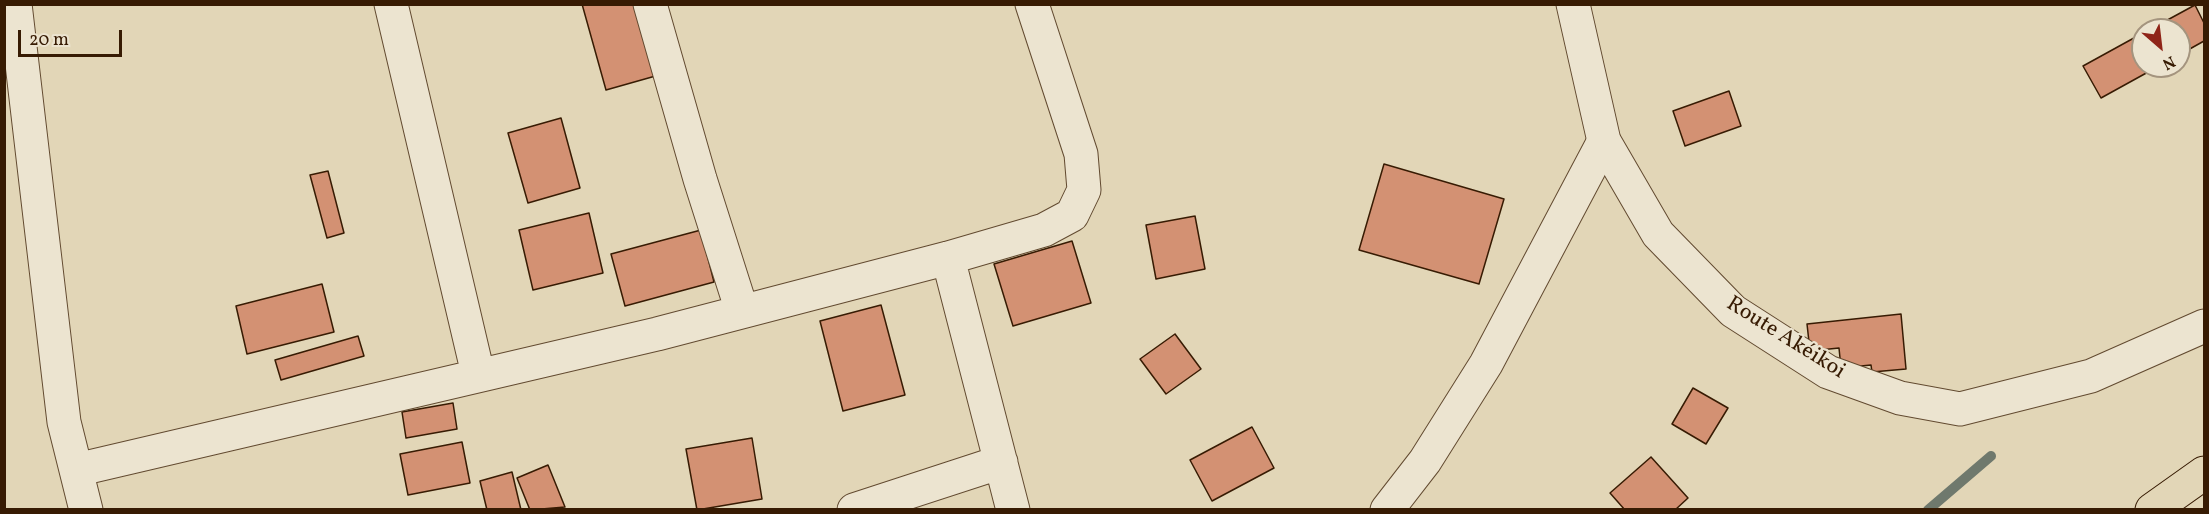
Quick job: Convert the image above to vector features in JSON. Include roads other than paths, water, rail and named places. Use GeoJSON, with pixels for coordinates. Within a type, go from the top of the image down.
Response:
{"type":"FeatureCollection","features":[{"type":"Feature","properties":{"kind":"highway"},"geometry":{"type":"LineString","coordinates":[[2152,510],[2205,473]]}},
{"type":"Feature","properties":{"kind":"street"},"geometry":{"type":"LineString","coordinates":[[15,4],[64,422],[86,510]]}},
{"type":"Feature","properties":{"kind":"street"},"geometry":{"type":"LineString","coordinates":[[391,4],[478,374]]}},
{"type":"Feature","properties":{"kind":"street"},"geometry":{"type":"LineString","coordinates":[[650,4],[700,179],[742,311]]}},
{"type":"Feature","properties":{"kind":"street"},"geometry":{"type":"LineString","coordinates":[[76,470],[478,374],[657,334],[948,258],[1044,230],[1072,215],[1084,190],[1081,154],[1032,4]]}},
{"type":"Feature","properties":{"kind":"street","name":"Route Akéikoi"},"geometry":{"type":"LineString","coordinates":[[1573,4],[1604,141],[1658,234],[1733,311],[1828,372],[1900,398],[1960,409],[2091,376],[2205,326]]}},
{"type":"Feature","properties":{"kind":"street"},"geometry":{"type":"LineString","coordinates":[[1387,510],[1425,461],[1486,364],[1604,141]]}},
{"type":"Feature","properties":{"kind":"street"},"geometry":{"type":"LineString","coordinates":[[948,258],[1013,510]]}},
{"type":"Feature","properties":{"kind":"street"},"geometry":{"type":"LineString","coordinates":[[854,510],[1000,462]]}},
{"type":"Feature","properties":{"kind":"waterway"},"geometry":{"type":"LineString","coordinates":[[1928,510],[1991,456]]}}]}
